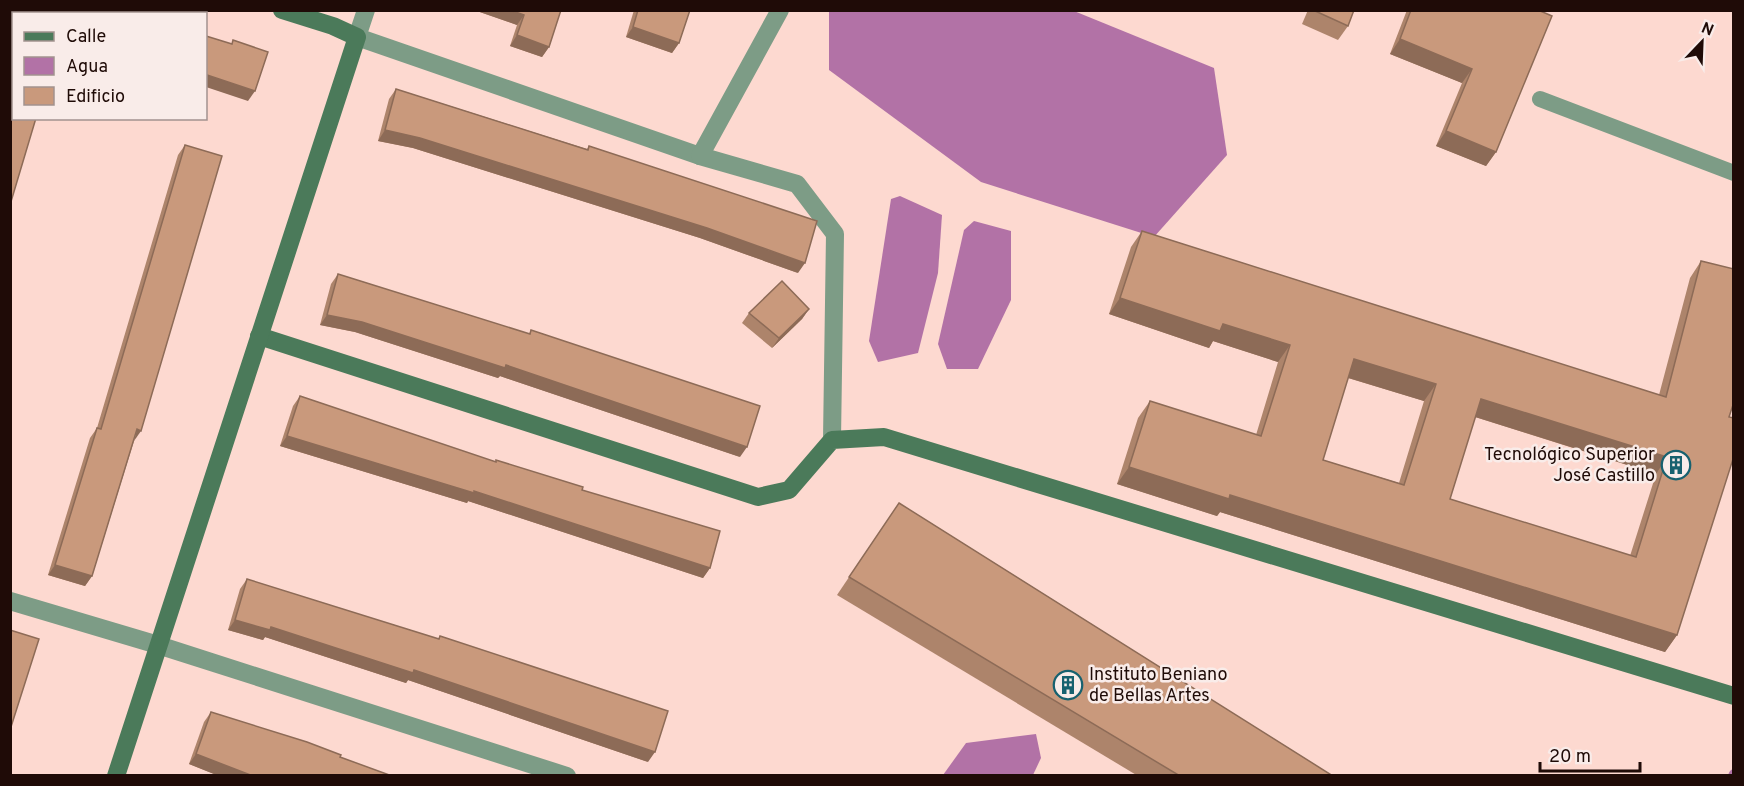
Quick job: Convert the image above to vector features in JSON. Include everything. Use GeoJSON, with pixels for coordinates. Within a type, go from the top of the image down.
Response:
{"type":"FeatureCollection","features":[{"type":"Feature","properties":{"kind":"street"},"geometry":{"type":"LineString","coordinates":[[259,336],[758,497],[789,490],[832,440],[835,234],[797,184],[700,156],[282,10]]}},
{"type":"Feature","properties":{"kind":"street"},"geometry":{"type":"LineString","coordinates":[[116,776],[366,10]]}},
{"type":"Feature","properties":{"kind":"street"},"geometry":{"type":"LineString","coordinates":[[700,156],[780,10]]}},
{"type":"Feature","properties":{"kind":"street"},"geometry":{"type":"LineString","coordinates":[[832,440],[884,437],[1734,696]]}},
{"type":"Feature","properties":{"kind":"street"},"geometry":{"type":"LineString","coordinates":[[10,601],[158,645],[567,776]]}},
{"type":"Feature","properties":{"kind":"lane"},"geometry":{"type":"LineString","coordinates":[[1540,99],[1734,173]]}},
{"type":"Feature","properties":{"kind":"water"},"geometry":{"type":"Polygon","coordinates":[[[829,11],[1074,11],[1214,68],[1227,155],[1154,237],[981,182],[829,70],[829,11]]]}},
{"type":"Feature","properties":{"kind":"water"},"geometry":{"type":"Polygon","coordinates":[[[900,196],[942,215],[938,273],[918,353],[878,362],[869,341],[891,199],[900,196]]]}},
{"type":"Feature","properties":{"kind":"water"},"geometry":{"type":"Polygon","coordinates":[[[974,221],[1011,231],[1011,300],[978,369],[947,369],[938,344],[964,230],[974,221]]]}},
{"type":"Feature","properties":{"kind":"water"},"geometry":{"type":"Polygon","coordinates":[[[1036,734],[1041,758],[1033,775],[943,775],[966,743],[1036,734]]]}},
{"type":"Feature","properties":{"kind":"building"},"geometry":{"type":"Polygon","coordinates":[[[32,10],[126,10],[130,12],[32,12],[32,10]]]}},
{"type":"Feature","properties":{"kind":"building"},"geometry":{"type":"Polygon","coordinates":[[[510,10],[561,10],[549,47],[517,35],[524,15],[510,10]]]}},
{"type":"Feature","properties":{"kind":"building"},"geometry":{"type":"Polygon","coordinates":[[[638,10],[690,10],[679,43],[633,27],[638,10]]]}},
{"type":"Feature","properties":{"kind":"building"},"geometry":{"type":"Polygon","coordinates":[[[1313,10],[1354,10],[1348,26],[1313,10]]]}},
{"type":"Feature","properties":{"kind":"building"},"geometry":{"type":"Polygon","coordinates":[[[1411,10],[1538,10],[1552,16],[1496,152],[1446,131],[1472,69],[1400,39],[1411,10]]]}},
{"type":"Feature","properties":{"kind":"building"},"geometry":{"type":"Polygon","coordinates":[[[207,36],[232,44],[233,40],[268,52],[255,91],[207,75],[207,36]]]}},
{"type":"Feature","properties":{"kind":"building"},"geometry":{"type":"Polygon","coordinates":[[[396,89],[588,150],[589,146],[817,221],[805,263],[707,228],[420,138],[385,130],[396,89]]]}},
{"type":"Feature","properties":{"kind":"building"},"geometry":{"type":"Polygon","coordinates":[[[10,92],[12,92],[12,120],[35,120],[10,205],[10,92]]]}},
{"type":"Feature","properties":{"kind":"building"},"geometry":{"type":"Polygon","coordinates":[[[185,145],[222,156],[141,431],[137,429],[92,576],[55,565],[97,428],[101,429],[185,145]]]}},
{"type":"Feature","properties":{"kind":"building"},"geometry":{"type":"Polygon","coordinates":[[[1142,231],[1666,397],[1701,261],[1734,269],[1734,402],[1729,417],[1734,418],[1734,456],[1677,635],[1230,495],[1229,499],[1129,467],[1150,401],[1261,436],[1290,345],[1223,324],[1220,331],[1120,298],[1142,231]],[[1354,359],[1323,460],[1404,485],[1436,384],[1354,359]],[[1481,399],[1450,499],[1636,557],[1667,457],[1481,399]]]}},
{"type":"Feature","properties":{"kind":"building"},"geometry":{"type":"Polygon","coordinates":[[[338,274],[530,334],[531,330],[760,406],[747,447],[506,365],[505,368],[362,322],[327,315],[338,274]]]}},
{"type":"Feature","properties":{"kind":"building"},"geometry":{"type":"Polygon","coordinates":[[[782,281],[809,309],[779,338],[749,313],[782,281]]]}},
{"type":"Feature","properties":{"kind":"building"},"geometry":{"type":"Polygon","coordinates":[[[300,396],[496,462],[496,460],[583,487],[582,490],[720,531],[710,568],[474,491],[474,493],[287,436],[300,396]]]}},
{"type":"Feature","properties":{"kind":"building","name":"Instituto Beniano de Bellas Artes"},"geometry":{"type":"Polygon","coordinates":[[[899,503],[1333,776],[1180,776],[849,577],[899,503]]]}},
{"type":"Feature","properties":{"kind":"building"},"geometry":{"type":"Polygon","coordinates":[[[247,579],[439,639],[440,636],[668,711],[655,752],[414,670],[413,673],[271,627],[270,630],[235,620],[247,579]]]}},
{"type":"Feature","properties":{"kind":"building"},"geometry":{"type":"Polygon","coordinates":[[[10,630],[39,639],[10,730],[10,630]]]}},
{"type":"Feature","properties":{"kind":"building"},"geometry":{"type":"Polygon","coordinates":[[[211,712],[307,742],[392,776],[253,776],[196,754],[211,712]]]}},
{"type":"Feature","properties":{"kind":"place","name":"Tecnológico Superior José Castillo"},"geometry":{"type":"Point","coordinates":[1676,465]}},
{"type":"Feature","properties":{"kind":"place","name":"Instituto Beniano de Bellas Artes"},"geometry":{"type":"Point","coordinates":[1068,685]}}]}
